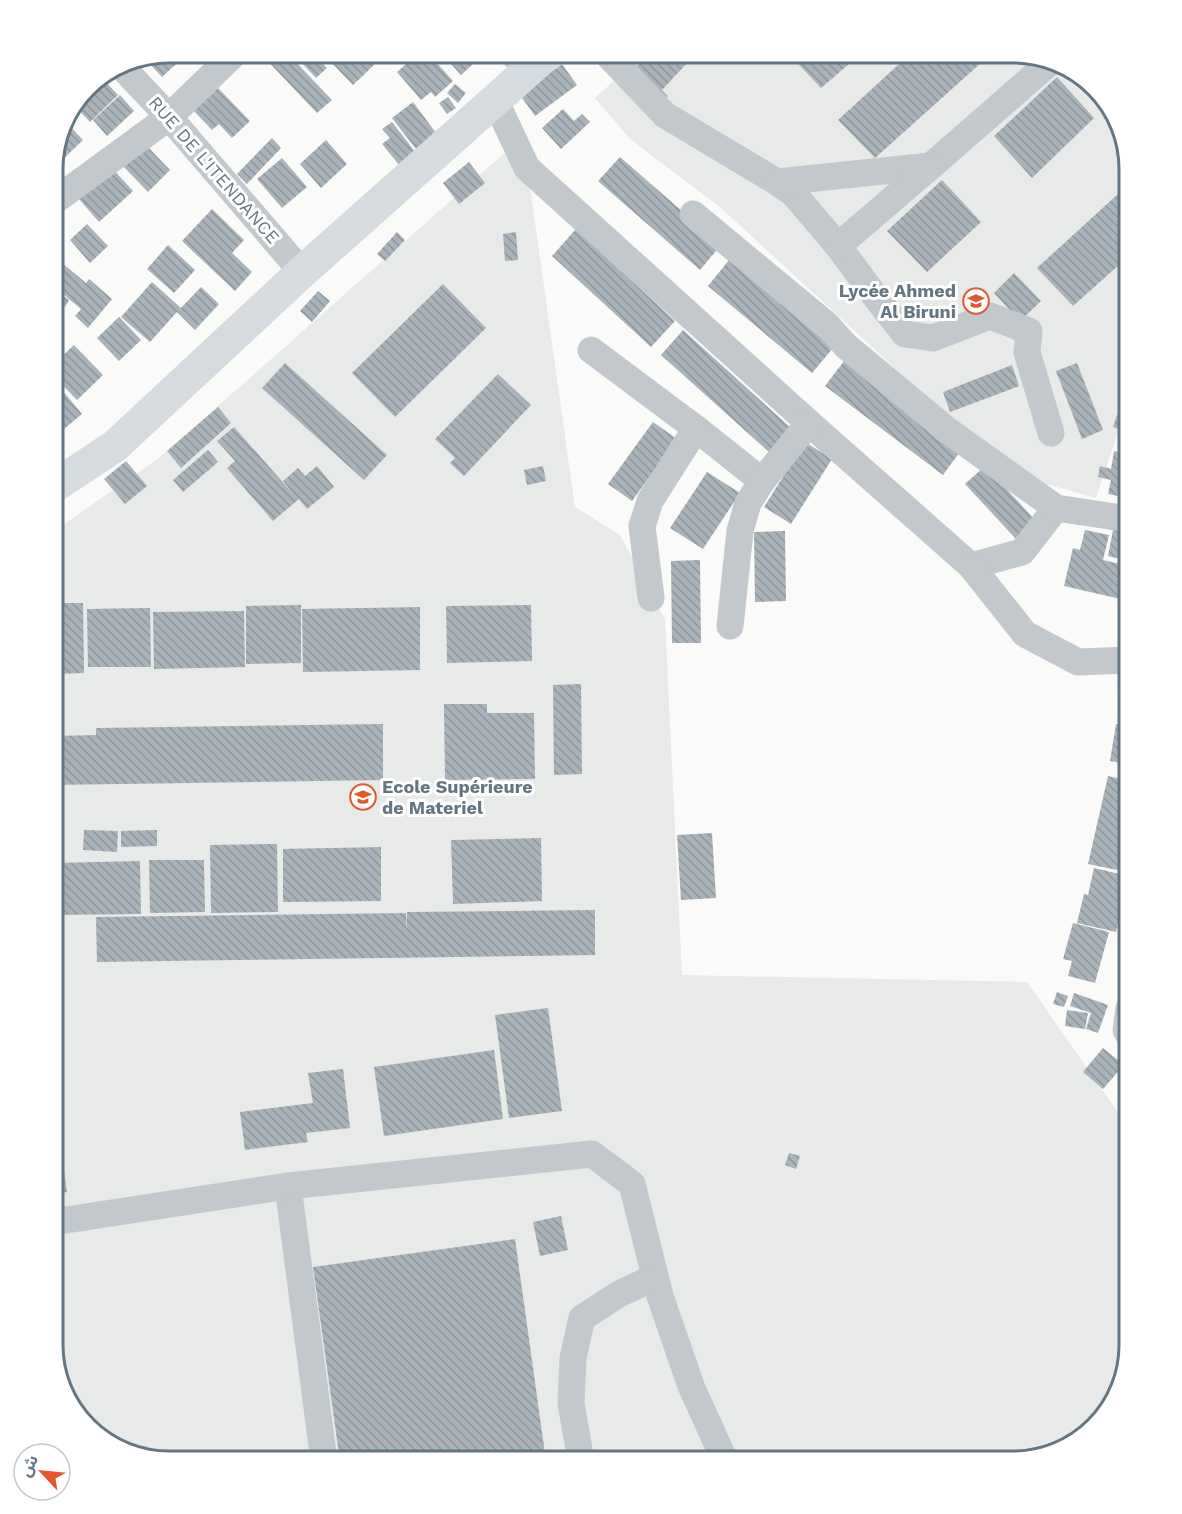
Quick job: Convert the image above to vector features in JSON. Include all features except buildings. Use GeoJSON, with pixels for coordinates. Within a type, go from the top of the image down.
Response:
{"type":"FeatureCollection","features":[{"type":"Feature","properties":{"kind":"main road"},"geometry":{"type":"LineString","coordinates":[[63,480],[114,446],[302,272],[495,100],[526,63]]}},
{"type":"Feature","properties":{"kind":"street"},"geometry":{"type":"LineString","coordinates":[[63,195],[169,117],[224,63]]}},
{"type":"Feature","properties":{"kind":"street"},"geometry":{"type":"LineString","coordinates":[[616,63],[665,115],[794,194],[838,246],[905,334],[933,338],[990,316],[1029,331],[1027,352],[1051,433]]}},
{"type":"Feature","properties":{"kind":"street"},"geometry":{"type":"LineString","coordinates":[[838,246],[1043,68]]}},
{"type":"Feature","properties":{"kind":"street","name":"RUE DE L'ITENDANCE"},"geometry":{"type":"LineString","coordinates":[[127,72],[169,117],[302,272]]}},
{"type":"Feature","properties":{"kind":"street"},"geometry":{"type":"LineString","coordinates":[[495,100],[527,168],[971,566],[1025,634],[1078,662],[1119,660]]}},
{"type":"Feature","properties":{"kind":"street"},"geometry":{"type":"LineString","coordinates":[[777,182],[931,166]]}},
{"type":"Feature","properties":{"kind":"street"},"geometry":{"type":"LineString","coordinates":[[693,214],[827,325],[846,346],[947,430],[1056,508],[1119,517]]}},
{"type":"Feature","properties":{"kind":"street"},"geometry":{"type":"LineString","coordinates":[[591,350],[762,481]]}},
{"type":"Feature","properties":{"kind":"street"},"geometry":{"type":"LineString","coordinates":[[730,626],[740,531],[748,502],[809,423]]}},
{"type":"Feature","properties":{"kind":"street"},"geometry":{"type":"LineString","coordinates":[[651,598],[642,526],[650,501],[688,441],[698,430]]}},
{"type":"Feature","properties":{"kind":"street"},"geometry":{"type":"LineString","coordinates":[[971,566],[1022,552],[1056,508]]}},
{"type":"Feature","properties":{"kind":"street"},"geometry":{"type":"LineString","coordinates":[[63,1220],[288,1186],[592,1154],[632,1184],[660,1296],[691,1386],[720,1451]]}},
{"type":"Feature","properties":{"kind":"street"},"geometry":{"type":"LineString","coordinates":[[288,1186],[323,1451]]}},
{"type":"Feature","properties":{"kind":"street"},"geometry":{"type":"LineString","coordinates":[[579,1451],[571,1403],[573,1358],[582,1318],[619,1294],[655,1277]]}},
{"type":"Feature","properties":{"kind":"shaded area","name":"Lycée Ahmed Al Biruni"},"geometry":{"type":"Polygon","coordinates":[[[633,63],[1020,63],[1054,71],[1078,85],[1097,104],[1111,128],[1119,169],[1119,430],[1096,498],[1046,484],[961,429],[721,208],[630,139],[595,98],[633,63]]]}},
{"type":"Feature","properties":{"kind":"shaded area","name":"Ecole Supérieure de Materiel"},"geometry":{"type":"Polygon","coordinates":[[[523,137],[575,507],[620,535],[665,619],[682,975],[1027,982],[1119,1114],[1118,1359],[1111,1386],[1105,1398],[1083,1425],[1054,1443],[1013,1451],[169,1451],[128,1443],[104,1429],[94,1420],[85,1410],[71,1386],[63,1345],[63,525],[159,458],[523,137]]]}},
{"type":"Feature","properties":{"kind":"place","name":"Lycée Ahmed Al Biruni"},"geometry":{"type":"Point","coordinates":[976,301]}},
{"type":"Feature","properties":{"kind":"place","name":"Ecole Supérieure de Materiel"},"geometry":{"type":"Point","coordinates":[363,797]}}]}
